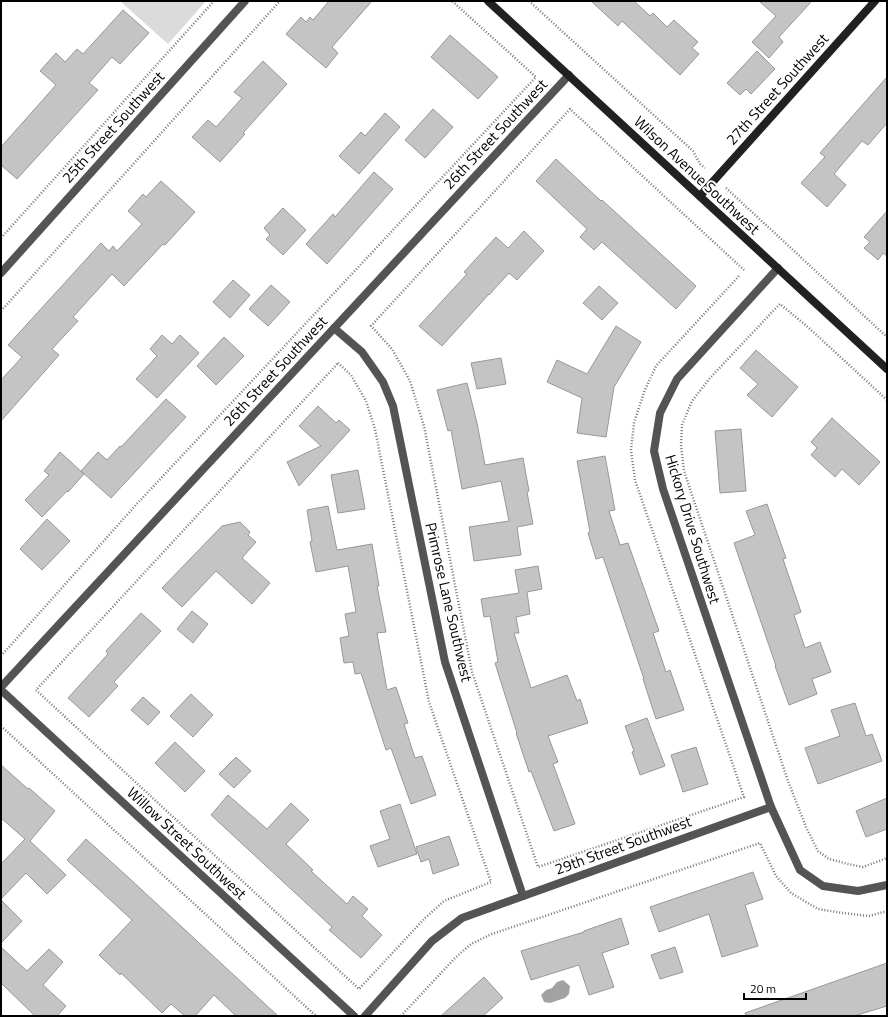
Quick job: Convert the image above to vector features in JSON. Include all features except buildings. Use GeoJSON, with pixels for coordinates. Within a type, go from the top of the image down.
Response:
{"type":"FeatureCollection","features":[{"type":"Feature","properties":{"kind":"main road","name":"Wilson Avenue Southwest"},"geometry":{"type":"LineString","coordinates":[[488,1],[887,369]]}},
{"type":"Feature","properties":{"kind":"main road","name":"27th Street Southwest"},"geometry":{"type":"LineString","coordinates":[[700,196],[875,1]]}},
{"type":"Feature","properties":{"kind":"street","name":"25th Street Southwest"},"geometry":{"type":"LineString","coordinates":[[1,273],[245,1]]}},
{"type":"Feature","properties":{"kind":"street","name":"26th Street Southwest"},"geometry":{"type":"LineString","coordinates":[[1,687],[569,75]]}},
{"type":"Feature","properties":{"kind":"street","name":"Hickory Drive Southwest"},"geometry":{"type":"LineString","coordinates":[[771,807],[663,489],[654,452],[660,413],[677,379],[778,268]]}},
{"type":"Feature","properties":{"kind":"street","name":"Primrose Lane Southwest"},"geometry":{"type":"LineString","coordinates":[[334,328],[362,352],[383,382],[393,406],[445,662],[523,896]]}},
{"type":"Feature","properties":{"kind":"street","name":"Willow Street Southwest"},"geometry":{"type":"LineString","coordinates":[[1,690],[354,1016]]}},
{"type":"Feature","properties":{"kind":"street"},"geometry":{"type":"LineString","coordinates":[[771,807],[800,870],[823,886],[858,892],[887,885]]}},
{"type":"Feature","properties":{"kind":"street","name":"29th Street Southwest"},"geometry":{"type":"LineString","coordinates":[[365,1016],[432,941],[462,918],[771,807]]}},
{"type":"Feature","properties":{"kind":"path"},"geometry":{"type":"LineString","coordinates":[[1,238],[214,1]]}},
{"type":"Feature","properties":{"kind":"path"},"geometry":{"type":"LineString","coordinates":[[1,311],[280,1]]}},
{"type":"Feature","properties":{"kind":"path"},"geometry":{"type":"LineString","coordinates":[[1,656],[134,506],[536,77],[452,1]]}},
{"type":"Feature","properties":{"kind":"path"},"geometry":{"type":"LineString","coordinates":[[739,276],[656,366],[644,392],[634,423],[631,450],[635,480],[744,797],[538,866],[472,672],[424,426],[410,381],[392,349],[371,326],[570,109],[744,270]]}},
{"type":"Feature","properties":{"kind":"path"},"geometry":{"type":"LineString","coordinates":[[887,400],[809,328],[780,304],[710,378],[692,401],[682,425],[682,445],[684,471],[788,782],[806,827],[818,851],[829,859],[863,866],[887,858]]}},
{"type":"Feature","properties":{"kind":"path"},"geometry":{"type":"LineString","coordinates":[[338,363],[351,375],[366,401],[374,428],[429,702],[492,882],[444,901],[425,918],[359,989],[36,690],[338,363]]}},
{"type":"Feature","properties":{"kind":"path"},"geometry":{"type":"LineString","coordinates":[[1,726],[316,1016]]}},
{"type":"Feature","properties":{"kind":"path"},"geometry":{"type":"LineString","coordinates":[[401,1016],[455,958],[471,944],[492,934],[760,843],[776,876],[791,893],[818,909],[868,916],[887,911]]}},
{"type":"Feature","properties":{"kind":"shaded area"},"geometry":{"type":"Polygon","coordinates":[[[120,1],[206,1],[168,44],[120,1]]]}},
{"type":"Feature","properties":{"kind":"shaded area"},"geometry":{"type":"Polygon","coordinates":[[[563,980],[570,986],[569,994],[565,998],[550,1003],[544,1002],[541,995],[546,990],[552,988],[557,982],[563,980]]]}}]}
